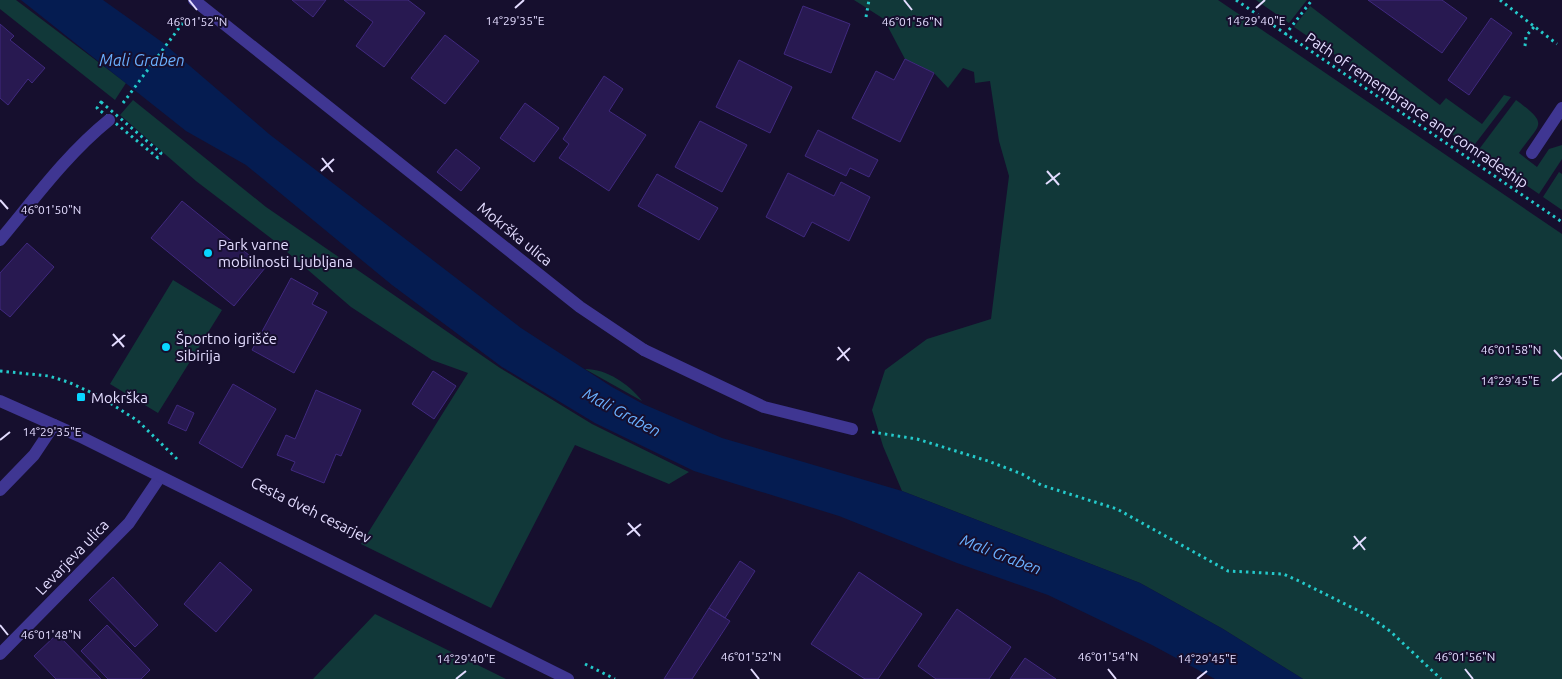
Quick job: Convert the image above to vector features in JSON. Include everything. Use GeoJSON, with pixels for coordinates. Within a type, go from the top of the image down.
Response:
{"type":"FeatureCollection","features":[{"type":"Feature","properties":{"kind":"street","name":"Mokrška ulica"},"geometry":{"type":"LineString","coordinates":[[194,0],[580,307],[644,350],[764,407],[852,429]]}},
{"type":"Feature","properties":{"kind":"street"},"geometry":{"type":"LineString","coordinates":[[1532,153],[1562,108]]}},
{"type":"Feature","properties":{"kind":"street"},"geometry":{"type":"LineString","coordinates":[[0,240],[86,138],[112,117]]}},
{"type":"Feature","properties":{"kind":"street"},"geometry":{"type":"LineString","coordinates":[[0,401],[54,425],[568,679]]}},
{"type":"Feature","properties":{"kind":"street"},"geometry":{"type":"LineString","coordinates":[[0,490],[34,455],[54,425]]}},
{"type":"Feature","properties":{"kind":"street","name":"Levarjeva ulica"},"geometry":{"type":"LineString","coordinates":[[0,654],[129,523],[160,477]]}},
{"type":"Feature","properties":{"kind":"path"},"geometry":{"type":"LineString","coordinates":[[866,17],[868,0]]}},
{"type":"Feature","properties":{"kind":"path","name":"Path of remembrance and comradeship"},"geometry":{"type":"LineString","coordinates":[[1236,0],[1562,222]]}},
{"type":"Feature","properties":{"kind":"path"},"geometry":{"type":"LineString","coordinates":[[1286,35],[1312,0]]}},
{"type":"Feature","properties":{"kind":"path"},"geometry":{"type":"LineString","coordinates":[[1500,0],[1556,44]]}},
{"type":"Feature","properties":{"kind":"path"},"geometry":{"type":"LineString","coordinates":[[112,117],[188,15]]}},
{"type":"Feature","properties":{"kind":"path"},"geometry":{"type":"LineString","coordinates":[[1525,46],[1526,36],[1534,26]]}},
{"type":"Feature","properties":{"kind":"path"},"geometry":{"type":"LineString","coordinates":[[112,117],[161,154],[158,158],[112,117]]}},
{"type":"Feature","properties":{"kind":"path"},"geometry":{"type":"LineString","coordinates":[[0,371],[49,376],[99,396],[138,421],[183,463]]}},
{"type":"Feature","properties":{"kind":"path"},"geometry":{"type":"LineString","coordinates":[[852,429],[917,439],[988,461],[1022,474],[1041,485],[1117,509],[1228,571],[1283,574],[1367,615],[1390,632],[1441,679]]}},
{"type":"Feature","properties":{"kind":"path"},"geometry":{"type":"LineString","coordinates":[[580,662],[615,679]]}},
{"type":"Feature","properties":{"kind":"green space"},"geometry":{"type":"Polygon","coordinates":[[[0,0],[16,0],[126,83],[115,100],[0,9],[0,0]]]}},
{"type":"Feature","properties":{"kind":"green space"},"geometry":{"type":"Polygon","coordinates":[[[854,0],[1218,0],[1562,234],[1562,679],[1303,679],[1223,629],[1140,583],[902,491],[883,446],[872,410],[885,370],[927,339],[991,319],[1009,176],[999,141],[990,81],[975,83],[974,72],[963,68],[948,88],[934,73],[905,59],[888,27],[887,21],[854,0]]]}},
{"type":"Feature","properties":{"kind":"green space"},"geometry":{"type":"Polygon","coordinates":[[[1256,0],[1307,0],[1289,23],[1256,0]]]}},
{"type":"Feature","properties":{"kind":"green space"},"geometry":{"type":"Polygon","coordinates":[[[1310,6],[1440,105],[1446,98],[1482,124],[1504,95],[1511,97],[1472,148],[1294,27],[1310,6]]]}},
{"type":"Feature","properties":{"kind":"green space"},"geometry":{"type":"Polygon","coordinates":[[[133,100],[266,207],[500,368],[592,424],[689,472],[669,484],[575,445],[491,608],[361,544],[468,373],[432,360],[351,307],[272,239],[196,181],[120,115],[133,100]]]}},
{"type":"Feature","properties":{"kind":"green space"},"geometry":{"type":"Polygon","coordinates":[[[1516,100],[1538,120],[1536,130],[1519,153],[1537,167],[1549,149],[1562,145],[1562,159],[1539,194],[1477,152],[1516,100]]]}},
{"type":"Feature","properties":{"kind":"green space"},"geometry":{"type":"Polygon","coordinates":[[[1559,172],[1562,174],[1562,210],[1543,197],[1559,172]]]}},
{"type":"Feature","properties":{"kind":"green space","name":"Športno igrišče Sibirija"},"geometry":{"type":"Polygon","coordinates":[[[173,280],[222,310],[158,413],[110,384],[173,280]]]}},
{"type":"Feature","properties":{"kind":"green space"},"geometry":{"type":"Polygon","coordinates":[[[585,369],[601,372],[617,379],[631,389],[642,401],[585,369]]]}},
{"type":"Feature","properties":{"kind":"green space"},"geometry":{"type":"Polygon","coordinates":[[[375,614],[506,679],[313,679],[375,614]]]}},
{"type":"Feature","properties":{"kind":"water","name":"Mali Graben"},"geometry":{"type":"Polygon","coordinates":[[[21,0],[103,0],[162,42],[269,134],[521,328],[612,387],[643,404],[722,438],[902,491],[1140,583],[1223,629],[1303,679],[1215,679],[1152,645],[1048,595],[957,563],[839,516],[694,471],[595,423],[502,367],[392,285],[246,165],[186,131],[21,0]]]}},
{"type":"Feature","properties":{"kind":"building"},"geometry":{"type":"Polygon","coordinates":[[[292,0],[326,0],[313,17],[292,0]]]}},
{"type":"Feature","properties":{"kind":"building"},"geometry":{"type":"Polygon","coordinates":[[[344,0],[408,0],[425,13],[384,67],[356,46],[373,22],[344,0]]]}},
{"type":"Feature","properties":{"kind":"building"},"geometry":{"type":"Polygon","coordinates":[[[1368,0],[1442,0],[1467,18],[1442,53],[1368,0]]]}},
{"type":"Feature","properties":{"kind":"building"},"geometry":{"type":"Polygon","coordinates":[[[803,6],[850,24],[831,73],[784,54],[803,6]]]}},
{"type":"Feature","properties":{"kind":"building"},"geometry":{"type":"Polygon","coordinates":[[[1491,18],[1512,33],[1469,95],[1448,80],[1491,18]]]}},
{"type":"Feature","properties":{"kind":"building"},"geometry":{"type":"Polygon","coordinates":[[[0,24],[14,36],[10,40],[45,68],[32,83],[28,79],[8,105],[0,98],[0,24]]]}},
{"type":"Feature","properties":{"kind":"building"},"geometry":{"type":"Polygon","coordinates":[[[445,35],[479,61],[445,104],[411,78],[445,35]]]}},
{"type":"Feature","properties":{"kind":"building"},"geometry":{"type":"Polygon","coordinates":[[[905,59],[934,73],[900,142],[852,118],[876,71],[894,80],[905,59]]]}},
{"type":"Feature","properties":{"kind":"building"},"geometry":{"type":"Polygon","coordinates":[[[739,60],[792,87],[770,133],[716,107],[739,60]]]}},
{"type":"Feature","properties":{"kind":"building"},"geometry":{"type":"Polygon","coordinates":[[[604,76],[623,89],[609,111],[646,135],[609,191],[559,158],[569,144],[563,139],[604,76]]]}},
{"type":"Feature","properties":{"kind":"building"},"geometry":{"type":"Polygon","coordinates":[[[525,103],[559,128],[534,162],[500,138],[525,103]]]}},
{"type":"Feature","properties":{"kind":"building"},"geometry":{"type":"Polygon","coordinates":[[[700,121],[747,145],[722,192],[675,167],[700,121]]]}},
{"type":"Feature","properties":{"kind":"building"},"geometry":{"type":"Polygon","coordinates":[[[818,130],[878,160],[869,177],[850,168],[846,176],[805,156],[818,130]]]}},
{"type":"Feature","properties":{"kind":"building"},"geometry":{"type":"Polygon","coordinates":[[[456,149],[480,168],[461,191],[437,172],[456,149]]]}},
{"type":"Feature","properties":{"kind":"building"},"geometry":{"type":"Polygon","coordinates":[[[788,173],[834,196],[841,182],[870,197],[849,241],[812,222],[804,237],[766,217],[788,173]]]}},
{"type":"Feature","properties":{"kind":"building"},"geometry":{"type":"Polygon","coordinates":[[[657,174],[718,208],[699,240],[638,206],[657,174]]]}},
{"type":"Feature","properties":{"kind":"building","name":"Park varne mobilnosti Ljubljana"},"geometry":{"type":"Polygon","coordinates":[[[182,201],[265,268],[234,306],[151,238],[182,201]]]}},
{"type":"Feature","properties":{"kind":"building"},"geometry":{"type":"Polygon","coordinates":[[[27,243],[54,267],[10,317],[0,309],[0,273],[27,243]]]}},
{"type":"Feature","properties":{"kind":"building"},"geometry":{"type":"Polygon","coordinates":[[[291,278],[318,293],[312,304],[327,312],[294,373],[252,350],[291,278]]]}},
{"type":"Feature","properties":{"kind":"building"},"geometry":{"type":"Polygon","coordinates":[[[433,371],[456,386],[434,419],[412,404],[433,371]]]}},
{"type":"Feature","properties":{"kind":"building"},"geometry":{"type":"Polygon","coordinates":[[[233,384],[276,409],[242,468],[199,443],[233,384]]]}},
{"type":"Feature","properties":{"kind":"building"},"geometry":{"type":"Polygon","coordinates":[[[316,390],[361,410],[341,456],[336,454],[324,483],[291,470],[295,462],[277,455],[286,435],[295,439],[316,390]]]}},
{"type":"Feature","properties":{"kind":"building"},"geometry":{"type":"Polygon","coordinates":[[[177,405],[194,413],[186,431],[168,423],[177,405]]]}},
{"type":"Feature","properties":{"kind":"building"},"geometry":{"type":"Polygon","coordinates":[[[740,561],[755,571],[725,618],[709,608],[740,561]]]}},
{"type":"Feature","properties":{"kind":"building"},"geometry":{"type":"Polygon","coordinates":[[[220,562],[252,590],[216,632],[184,604],[220,562]]]}},
{"type":"Feature","properties":{"kind":"building"},"geometry":{"type":"Polygon","coordinates":[[[859,572],[922,614],[878,679],[865,679],[811,644],[859,572]]]}},
{"type":"Feature","properties":{"kind":"building"},"geometry":{"type":"Polygon","coordinates":[[[113,577],[158,625],[135,647],[89,600],[113,577]]]}},
{"type":"Feature","properties":{"kind":"building"},"geometry":{"type":"Polygon","coordinates":[[[709,608],[730,621],[692,679],[664,679],[709,608]]]}},
{"type":"Feature","properties":{"kind":"building"},"geometry":{"type":"Polygon","coordinates":[[[957,609],[1011,647],[989,679],[936,679],[918,666],[957,609]]]}},
{"type":"Feature","properties":{"kind":"building"},"geometry":{"type":"Polygon","coordinates":[[[107,625],[150,670],[141,679],[108,679],[81,651],[107,625]]]}},
{"type":"Feature","properties":{"kind":"building"},"geometry":{"type":"Polygon","coordinates":[[[57,634],[101,679],[56,679],[34,656],[57,634]]]}},
{"type":"Feature","properties":{"kind":"building"},"geometry":{"type":"Polygon","coordinates":[[[1025,658],[1056,679],[1010,679],[1025,658]]]}},
{"type":"Feature","properties":{"kind":"place","name":"Park varne mobilnosti Ljubljana"},"geometry":{"type":"Point","coordinates":[208,253]}},
{"type":"Feature","properties":{"kind":"place","name":"Športno igrišče Sibirija"},"geometry":{"type":"Point","coordinates":[166,347]}},
{"type":"Feature","properties":{"kind":"place","name":"Mokrška"},"geometry":{"type":"Point","coordinates":[81,397]}}]}
